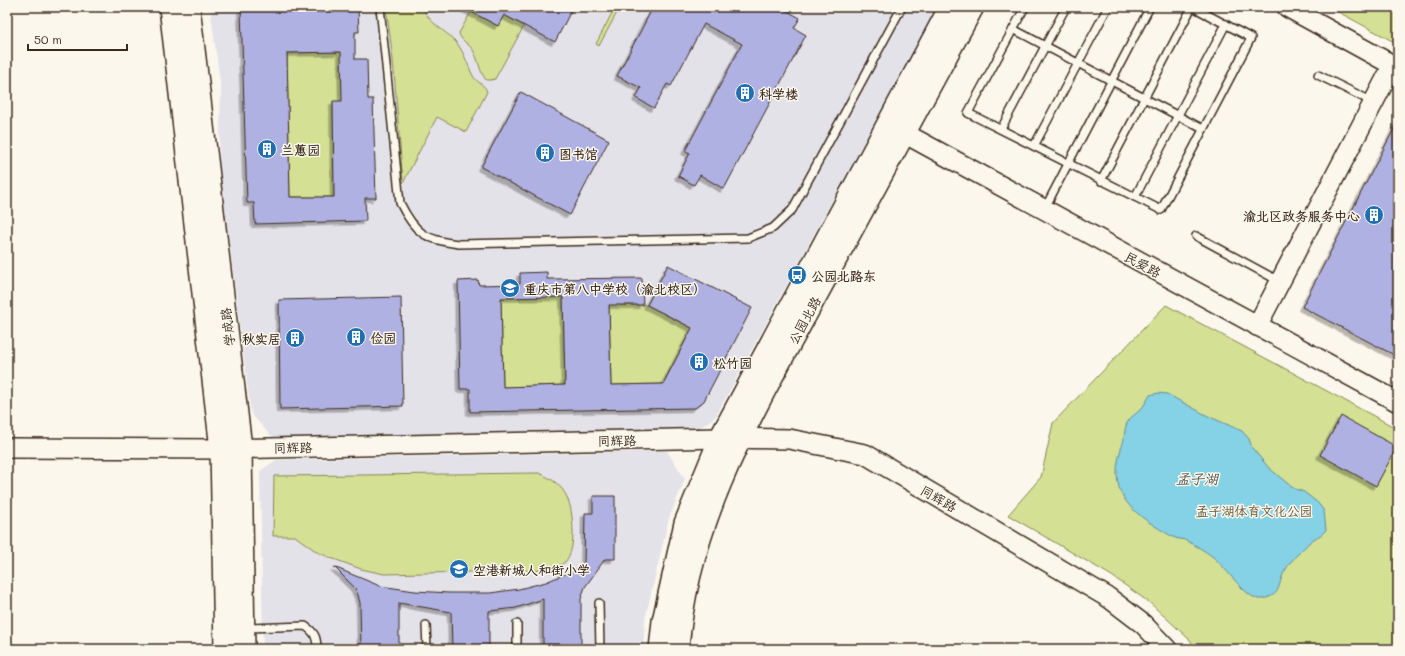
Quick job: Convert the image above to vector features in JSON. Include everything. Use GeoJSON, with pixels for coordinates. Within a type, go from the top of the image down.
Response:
{"type":"FeatureCollection","features":[{"type":"Feature","properties":{"kind":"main road","name":"学成路"},"geometry":{"type":"LineString","coordinates":[[170,7],[231,448],[225,649]]}},
{"type":"Feature","properties":{"kind":"main road","name":"学成路"},"geometry":{"type":"LineString","coordinates":[[189,7],[231,448],[244,628],[244,649]]}},
{"type":"Feature","properties":{"kind":"main road","name":"公园北路"},"geometry":{"type":"LineString","coordinates":[[896,129],[950,7]]}},
{"type":"Feature","properties":{"kind":"main road","name":"公园北路"},"geometry":{"type":"LineString","coordinates":[[660,649],[663,620],[685,523],[896,129],[973,7]]}},
{"type":"Feature","properties":{"kind":"main road","name":"公园北路"},"geometry":{"type":"LineString","coordinates":[[678,649],[680,623],[702,527],[730,438]]}},
{"type":"Feature","properties":{"kind":"street"},"geometry":{"type":"LineString","coordinates":[[1257,326],[1374,102],[1396,66],[1287,7]]}},
{"type":"Feature","properties":{"kind":"street","name":"民爱路"},"geometry":{"type":"LineString","coordinates":[[896,129],[1398,402]]}},
{"type":"Feature","properties":{"kind":"street","name":"同辉路"},"geometry":{"type":"LineString","coordinates":[[7,448],[231,448],[730,438],[789,439],[865,454],[1109,598],[1143,624],[1167,649]]}},
{"type":"Feature","properties":{"kind":"lane"},"geometry":{"type":"LineString","coordinates":[[380,7],[400,203],[408,218],[421,233],[437,241],[459,244],[748,238],[773,228],[792,210],[902,7]]}},
{"type":"Feature","properties":{"kind":"lane"},"geometry":{"type":"LineString","coordinates":[[1025,7],[968,113],[1067,164],[1101,181],[1161,210],[1251,38],[1193,7],[1101,181]]}},
{"type":"Feature","properties":{"kind":"lane"},"geometry":{"type":"LineString","coordinates":[[1000,129],[1066,7]]}},
{"type":"Feature","properties":{"kind":"lane"},"geometry":{"type":"LineString","coordinates":[[1034,146],[1108,7]]}},
{"type":"Feature","properties":{"kind":"lane"},"geometry":{"type":"LineString","coordinates":[[1044,210],[1150,7]]}},
{"type":"Feature","properties":{"kind":"lane"},"geometry":{"type":"LineString","coordinates":[[1135,197],[1226,24]]}},
{"type":"Feature","properties":{"kind":"lane"},"geometry":{"type":"LineString","coordinates":[[1013,29],[1203,129]]}},
{"type":"Feature","properties":{"kind":"lane"},"geometry":{"type":"LineString","coordinates":[[1318,75],[1374,102]]}},
{"type":"Feature","properties":{"kind":"lane"},"geometry":{"type":"LineString","coordinates":[[1196,236],[1280,282]]}},
{"type":"Feature","properties":{"kind":"lane"},"geometry":{"type":"LineString","coordinates":[[598,603],[600,649]]}},
{"type":"Feature","properties":{"kind":"lane"},"geometry":{"type":"LineString","coordinates":[[517,624],[518,649]]}},
{"type":"Feature","properties":{"kind":"lane"},"geometry":{"type":"LineString","coordinates":[[426,625],[427,649]]}},
{"type":"Feature","properties":{"kind":"lane"},"geometry":{"type":"LineString","coordinates":[[244,628],[305,626],[312,630],[317,639],[317,649]]}},
{"type":"Feature","properties":{"kind":"shaded area","name":"重庆市第八中学校（渝北校区）"},"geometry":{"type":"Polygon","coordinates":[[[210,7],[937,7],[716,416],[696,431],[274,439],[251,414],[219,162],[221,90],[210,7]]]}},
{"type":"Feature","properties":{"kind":"shaded area","name":"空港新城人和街小学"},"geometry":{"type":"Polygon","coordinates":[[[667,451],[685,479],[669,518],[645,619],[643,649],[263,649],[260,471],[276,460],[667,451]]]}},
{"type":"Feature","properties":{"kind":"green space"},"geometry":{"type":"Polygon","coordinates":[[[386,7],[422,7],[429,18],[457,44],[463,53],[473,76],[485,87],[487,92],[466,132],[437,117],[403,183],[393,60],[386,7]]]}},
{"type":"Feature","properties":{"kind":"green space"},"geometry":{"type":"Polygon","coordinates":[[[615,7],[620,7],[599,46],[596,44],[615,7]]]}},
{"type":"Feature","properties":{"kind":"green space"},"geometry":{"type":"Polygon","coordinates":[[[1329,7],[1398,7],[1398,44],[1329,7]]]}},
{"type":"Feature","properties":{"kind":"green space"},"geometry":{"type":"Polygon","coordinates":[[[471,12],[498,26],[504,15],[524,26],[495,79],[486,80],[473,50],[463,40],[459,33],[471,12]]]}},
{"type":"Feature","properties":{"kind":"green space"},"geometry":{"type":"Polygon","coordinates":[[[343,52],[343,64],[341,64],[344,101],[333,102],[334,197],[290,197],[287,53],[343,52]]]}},
{"type":"Feature","properties":{"kind":"green space"},"geometry":{"type":"Polygon","coordinates":[[[563,297],[565,385],[503,387],[501,298],[563,297]]]}},
{"type":"Feature","properties":{"kind":"green space"},"geometry":{"type":"Polygon","coordinates":[[[609,301],[620,305],[647,305],[707,336],[690,332],[663,384],[611,385],[609,301]]]}},
{"type":"Feature","properties":{"kind":"green space","name":"孟子湖体育文化公园"},"geometry":{"type":"Polygon","coordinates":[[[1166,305],[1398,429],[1398,649],[1195,649],[1191,641],[1150,603],[1112,576],[1008,515],[1041,477],[1053,423],[1166,305]]]}},
{"type":"Feature","properties":{"kind":"green space"},"geometry":{"type":"Polygon","coordinates":[[[539,473],[549,478],[562,489],[571,512],[573,536],[571,552],[565,562],[552,570],[384,574],[361,569],[331,558],[317,552],[295,536],[273,536],[274,476],[539,473]]]}},
{"type":"Feature","properties":{"kind":"water","name":"孟子湖"},"geometry":{"type":"Polygon","coordinates":[[[1158,393],[1167,394],[1208,416],[1242,431],[1249,439],[1252,448],[1269,468],[1293,488],[1304,492],[1318,503],[1324,511],[1326,530],[1310,542],[1290,562],[1283,574],[1277,592],[1274,595],[1262,599],[1250,595],[1213,557],[1185,540],[1173,537],[1145,520],[1126,500],[1120,489],[1117,476],[1118,461],[1124,441],[1126,425],[1150,395],[1158,393]]]}},
{"type":"Feature","properties":{"kind":"building","name":"兰蕙园"},"geometry":{"type":"Polygon","coordinates":[[[358,7],[359,32],[355,32],[355,59],[367,59],[368,99],[373,99],[376,198],[365,198],[366,221],[255,224],[254,203],[247,203],[241,9],[358,7]],[[341,52],[287,53],[290,197],[334,197],[333,101],[342,101],[341,52]]]}},
{"type":"Feature","properties":{"kind":"building"},"geometry":{"type":"Polygon","coordinates":[[[462,7],[573,7],[555,42],[504,15],[498,26],[462,7]]]}},
{"type":"Feature","properties":{"kind":"building","name":"科学楼"},"geometry":{"type":"Polygon","coordinates":[[[653,7],[780,7],[800,18],[794,28],[806,35],[724,189],[700,175],[694,185],[678,176],[690,153],[685,151],[742,44],[704,24],[671,86],[667,84],[654,108],[636,98],[641,88],[617,76],[653,7]]]}},
{"type":"Feature","properties":{"kind":"building","name":"图书馆"},"geometry":{"type":"Polygon","coordinates":[[[521,92],[609,140],[570,215],[481,167],[521,92]]]}},
{"type":"Feature","properties":{"kind":"building","name":"渝北区政务服务中心"},"geometry":{"type":"Polygon","coordinates":[[[1398,121],[1398,357],[1302,307],[1398,121]]]}},
{"type":"Feature","properties":{"kind":"building","name":"松竹园"},"geometry":{"type":"Polygon","coordinates":[[[668,265],[752,308],[704,401],[695,408],[470,412],[470,389],[460,389],[458,281],[478,280],[479,285],[520,284],[520,273],[547,272],[547,279],[642,278],[643,305],[609,305],[611,385],[663,384],[692,328],[647,305],[668,265]],[[563,297],[501,298],[503,387],[565,385],[563,297]]]}},
{"type":"Feature","properties":{"kind":"building"},"geometry":{"type":"Polygon","coordinates":[[[401,297],[403,406],[280,409],[279,300],[401,297]]]}},
{"type":"Feature","properties":{"kind":"building"},"geometry":{"type":"Polygon","coordinates":[[[1341,416],[1397,447],[1376,486],[1320,455],[1341,416]]]}},
{"type":"Feature","properties":{"kind":"building"},"geometry":{"type":"Polygon","coordinates":[[[593,496],[615,496],[615,559],[605,559],[585,587],[581,599],[581,649],[543,649],[543,599],[516,608],[489,611],[489,649],[452,649],[451,612],[399,603],[399,649],[361,649],[360,603],[358,595],[355,588],[334,567],[380,586],[415,591],[490,593],[519,589],[546,582],[584,566],[585,513],[593,513],[593,496]]]}},
{"type":"Feature","properties":{"kind":"place","name":"科学楼"},"geometry":{"type":"Point","coordinates":[745,93]}},
{"type":"Feature","properties":{"kind":"place","name":"兰蕙园"},"geometry":{"type":"Point","coordinates":[267,149]}},
{"type":"Feature","properties":{"kind":"place","name":"图书馆"},"geometry":{"type":"Point","coordinates":[545,153]}},
{"type":"Feature","properties":{"kind":"place","name":"渝北区政务服务中心"},"geometry":{"type":"Point","coordinates":[1374,215]}},
{"type":"Feature","properties":{"kind":"place","name":"公园北路东"},"geometry":{"type":"Point","coordinates":[797,275]}},
{"type":"Feature","properties":{"kind":"place","name":"重庆市第八中学校（渝北校区）"},"geometry":{"type":"Point","coordinates":[510,288]}},
{"type":"Feature","properties":{"kind":"place","name":"俭园"},"geometry":{"type":"Point","coordinates":[356,337]}},
{"type":"Feature","properties":{"kind":"place","name":"秋实居"},"geometry":{"type":"Point","coordinates":[295,338]}},
{"type":"Feature","properties":{"kind":"place","name":"松竹园"},"geometry":{"type":"Point","coordinates":[699,362]}},
{"type":"Feature","properties":{"kind":"place","name":"空港新城人和街小学"},"geometry":{"type":"Point","coordinates":[459,569]}}]}
